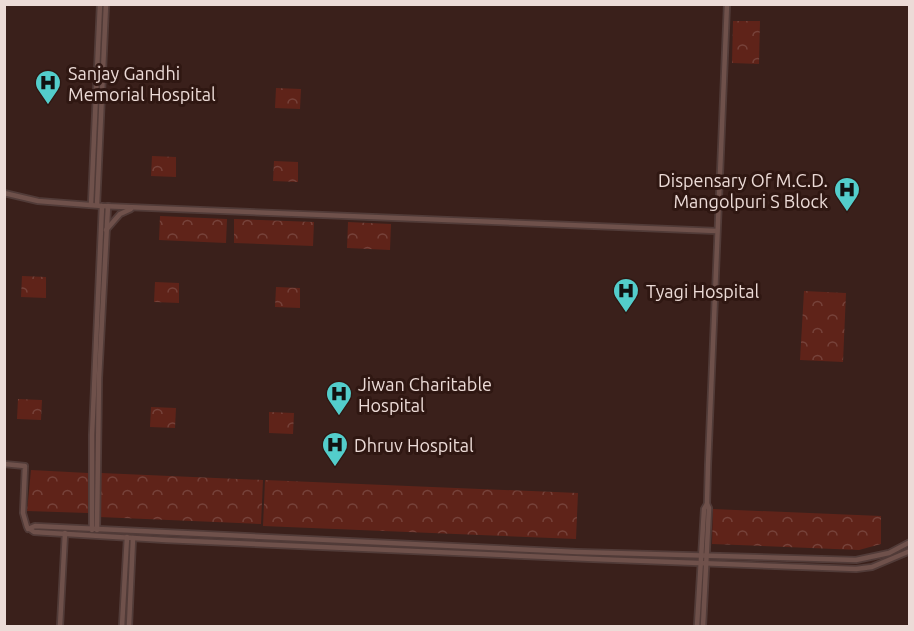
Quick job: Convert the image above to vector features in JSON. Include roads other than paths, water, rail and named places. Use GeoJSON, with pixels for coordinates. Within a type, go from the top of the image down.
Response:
{"type":"FeatureCollection","features":[{"type":"Feature","properties":{"kind":"street"},"geometry":{"type":"LineString","coordinates":[[95,529],[92,435],[102,206],[98,46],[100,4]]}},
{"type":"Feature","properties":{"kind":"street"},"geometry":{"type":"LineString","coordinates":[[91,205],[106,4]]}},
{"type":"Feature","properties":{"kind":"street"},"geometry":{"type":"LineString","coordinates":[[703,627],[704,509],[707,504],[726,4]]}},
{"type":"Feature","properties":{"kind":"street"},"geometry":{"type":"LineString","coordinates":[[98,46],[104,46]]}},
{"type":"Feature","properties":{"kind":"street"},"geometry":{"type":"LineString","coordinates":[[4,193],[38,201],[102,206],[717,231]]}},
{"type":"Feature","properties":{"kind":"street"},"geometry":{"type":"LineString","coordinates":[[95,535],[106,231],[102,206]]}},
{"type":"Feature","properties":{"kind":"street"},"geometry":{"type":"LineString","coordinates":[[106,231],[120,214],[133,207]]}},
{"type":"Feature","properties":{"kind":"street"},"geometry":{"type":"LineString","coordinates":[[4,464],[25,466],[23,513],[28,529]]}},
{"type":"Feature","properties":{"kind":"street"},"geometry":{"type":"LineString","coordinates":[[28,529],[35,526],[66,527],[704,556],[856,560],[889,553],[909,542]]}},
{"type":"Feature","properties":{"kind":"street"},"geometry":{"type":"LineString","coordinates":[[60,627],[66,527]]}},
{"type":"Feature","properties":{"kind":"street"},"geometry":{"type":"LineString","coordinates":[[28,529],[65,534],[856,569],[872,567],[909,551]]}},
{"type":"Feature","properties":{"kind":"street"},"geometry":{"type":"LineString","coordinates":[[122,627],[130,537]]}},
{"type":"Feature","properties":{"kind":"street"},"geometry":{"type":"LineString","coordinates":[[129,627],[130,537]]}},
{"type":"Feature","properties":{"kind":"street"},"geometry":{"type":"LineString","coordinates":[[698,627],[704,564]]}},
{"type":"Feature","properties":{"kind":"place","name":"Sanjay Gandhi Memorial Hospital"},"geometry":{"type":"Point","coordinates":[48,106]}},
{"type":"Feature","properties":{"kind":"place","name":"Dispensary Of M.C.D. Mangolpuri S Block"},"geometry":{"type":"Point","coordinates":[847,213]}},
{"type":"Feature","properties":{"kind":"place","name":"Tyagi Hospital"},"geometry":{"type":"Point","coordinates":[626,314]}},
{"type":"Feature","properties":{"kind":"place","name":"Jiwan Charitable Hospital"},"geometry":{"type":"Point","coordinates":[339,417]}},
{"type":"Feature","properties":{"kind":"place","name":"Dhruv Hospital"},"geometry":{"type":"Point","coordinates":[335,468]}}]}
